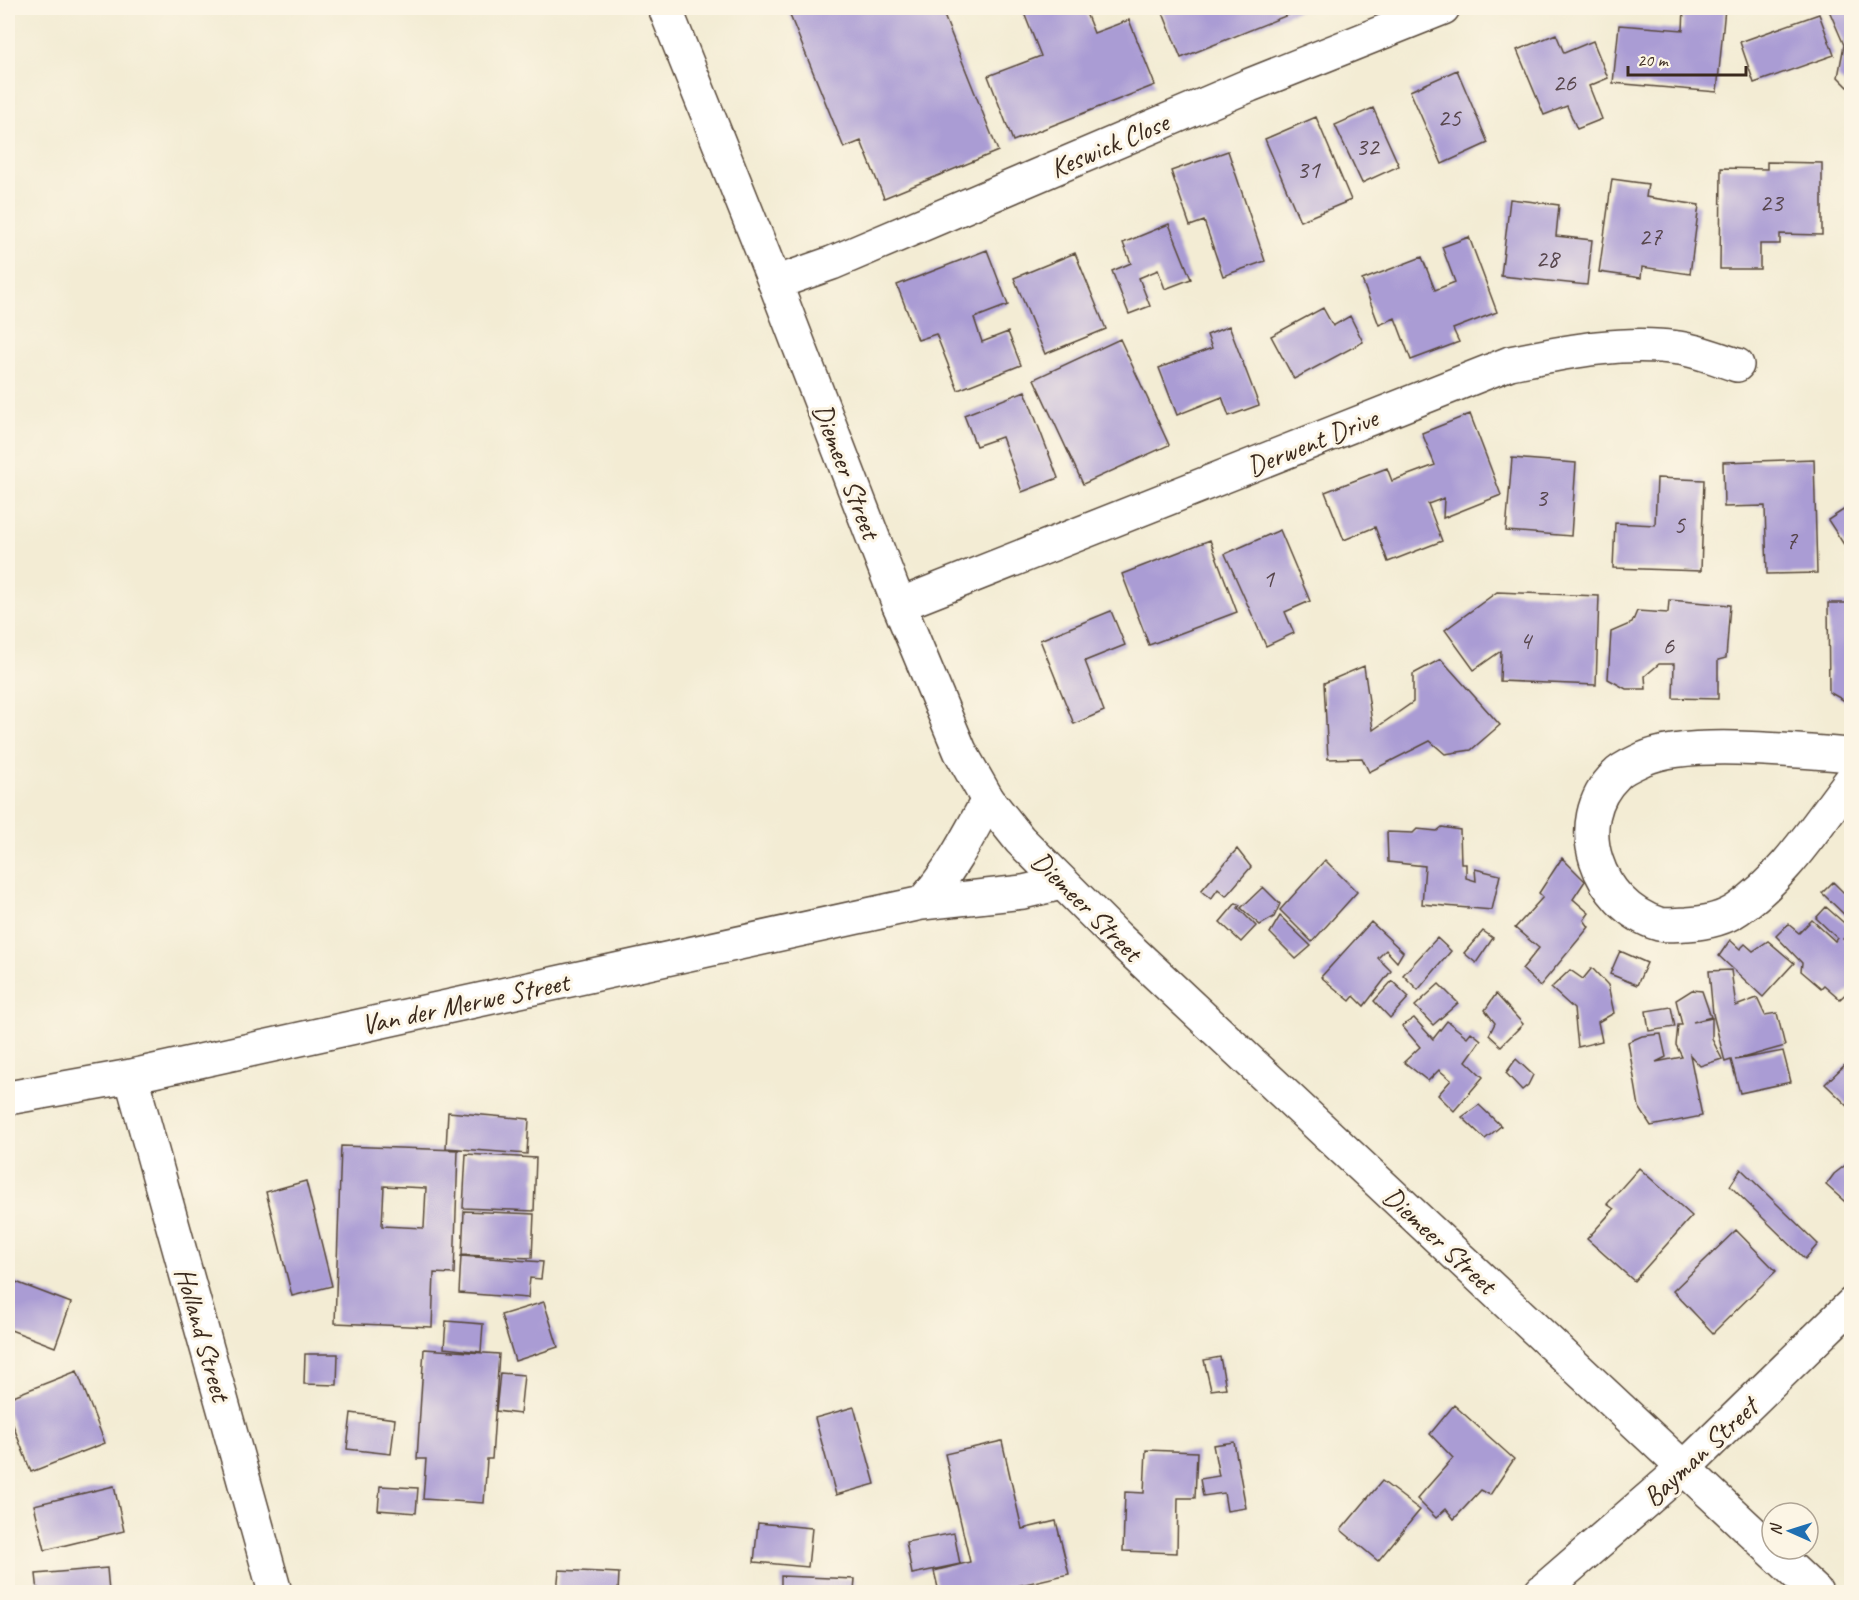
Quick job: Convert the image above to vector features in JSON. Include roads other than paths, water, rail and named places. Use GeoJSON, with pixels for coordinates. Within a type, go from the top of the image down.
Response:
{"type":"FeatureCollection","features":[{"type":"Feature","properties":{"kind":"street","name":"Diemeer Street"},"geometry":{"type":"LineString","coordinates":[[665,8],[775,283],[899,605],[960,751],[988,800],[1020,840],[1062,884],[1816,1593]]}},
{"type":"Feature","properties":{"kind":"street","name":"Keswick Close"},"geometry":{"type":"LineString","coordinates":[[775,283],[832,263],[1250,85],[1443,8]]}},
{"type":"Feature","properties":{"kind":"street","name":"Derwent Drive"},"geometry":{"type":"LineString","coordinates":[[899,605],[1510,363],[1571,351],[1638,345],[1681,348],[1737,365]]}},
{"type":"Feature","properties":{"kind":"street"},"geometry":{"type":"LineString","coordinates":[[1851,755],[1733,748],[1676,750],[1646,758],[1616,774],[1599,797],[1590,831],[1595,862],[1612,893],[1629,910],[1661,924],[1709,923],[1737,909],[1779,874],[1851,779]]}},
{"type":"Feature","properties":{"kind":"street"},"geometry":{"type":"LineString","coordinates":[[922,903],[939,884],[959,854],[988,800]]}},
{"type":"Feature","properties":{"kind":"street","name":"Van der Merwe Street"},"geometry":{"type":"LineString","coordinates":[[8,1098],[131,1076],[922,903],[1023,892],[1062,884]]}},
{"type":"Feature","properties":{"kind":"street","name":"Holland Street"},"geometry":{"type":"LineString","coordinates":[[131,1076],[275,1593]]}},
{"type":"Feature","properties":{"kind":"street","name":"Bayman Street"},"geometry":{"type":"LineString","coordinates":[[1541,1593],[1684,1468],[1851,1304]]}}]}
